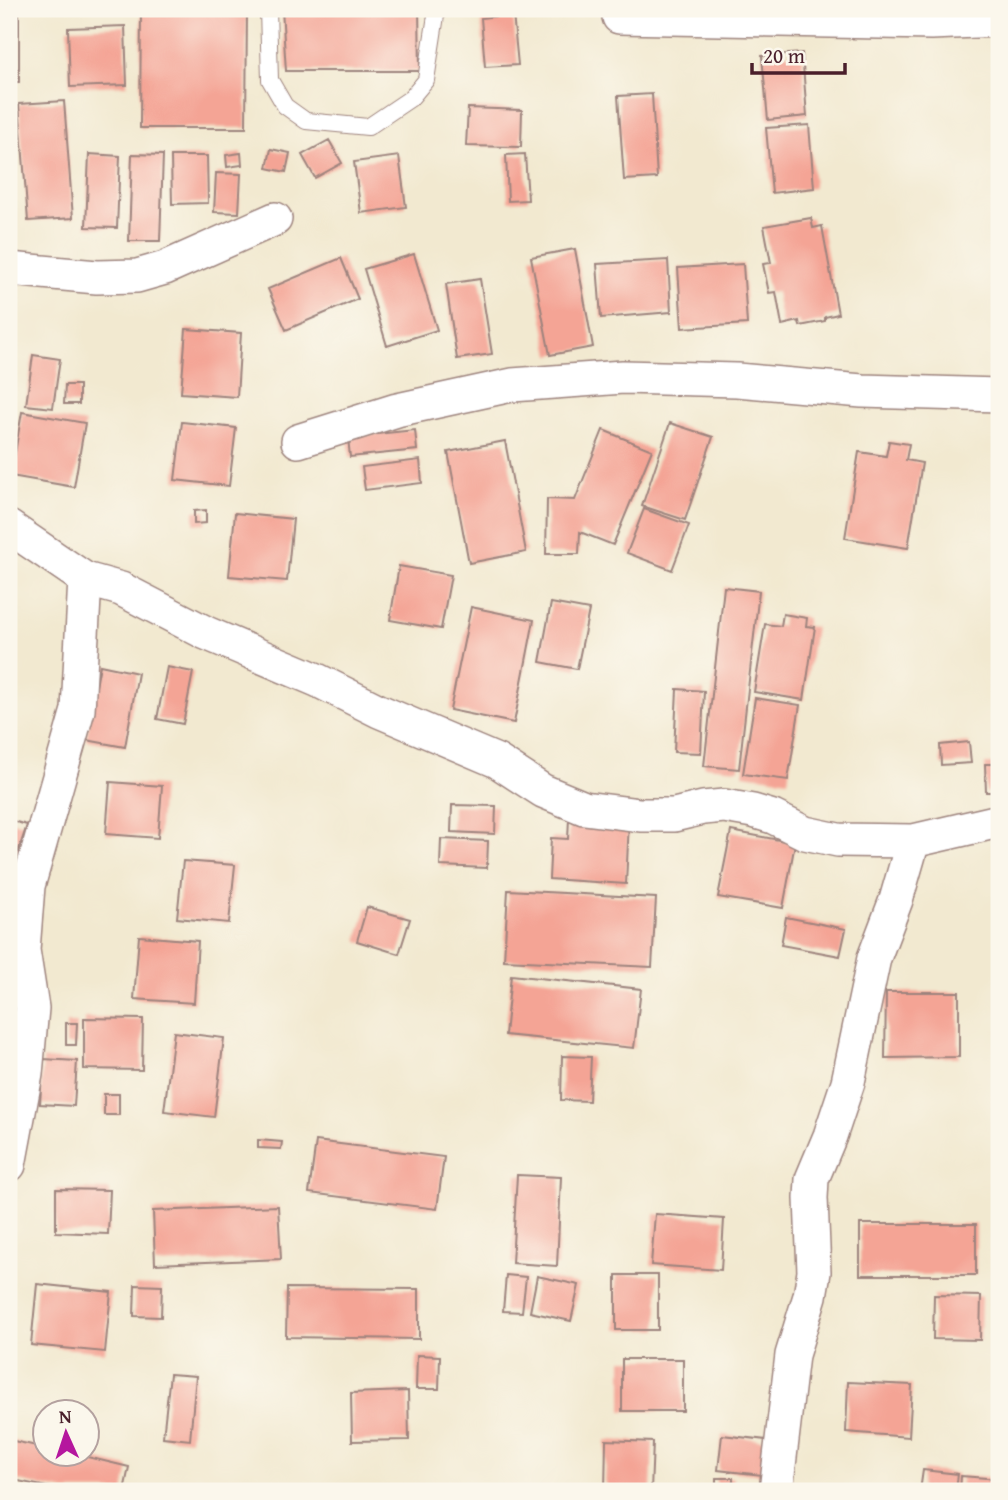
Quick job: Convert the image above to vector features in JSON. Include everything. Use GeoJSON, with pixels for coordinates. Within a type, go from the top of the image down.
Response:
{"type":"FeatureCollection","features":[{"type":"Feature","properties":{"kind":"street"},"geometry":{"type":"LineString","coordinates":[[619,17],[931,23],[999,20]]}},
{"type":"Feature","properties":{"kind":"street"},"geometry":{"type":"LineString","coordinates":[[9,269],[97,277],[136,276],[165,268],[275,219]]}},
{"type":"Feature","properties":{"kind":"street"},"geometry":{"type":"LineString","coordinates":[[298,441],[397,410],[512,385],[624,377],[737,380],[862,391],[999,395]]}},
{"type":"Feature","properties":{"kind":"street"},"geometry":{"type":"LineString","coordinates":[[9,527],[85,579],[121,590],[206,633],[497,761],[543,791],[583,808],[640,815],[674,815],[724,806],[754,811],[773,817],[805,834],[838,840],[913,841],[999,821]]}},
{"type":"Feature","properties":{"kind":"street"},"geometry":{"type":"LineString","coordinates":[[9,1165],[26,1074],[32,1008],[23,950],[28,886],[78,710],[85,579]]}},
{"type":"Feature","properties":{"kind":"street"},"geometry":{"type":"LineString","coordinates":[[776,1491],[792,1355],[810,1296],[814,1272],[812,1179],[848,1082],[874,958],[896,900],[913,841]]}},
{"type":"Feature","properties":{"kind":"lane"},"geometry":{"type":"LineString","coordinates":[[268,9],[270,80],[285,106],[306,121],[368,127],[411,97],[426,80],[437,9]]}},
{"type":"Feature","properties":{"kind":"building"},"geometry":{"type":"Polygon","coordinates":[[[9,9],[19,9],[19,82],[9,82],[9,9]]]}},
{"type":"Feature","properties":{"kind":"building"},"geometry":{"type":"Polygon","coordinates":[[[141,9],[247,9],[246,128],[140,128],[141,9]]]}},
{"type":"Feature","properties":{"kind":"building"},"geometry":{"type":"Polygon","coordinates":[[[282,9],[419,9],[420,71],[286,71],[282,9]]]}},
{"type":"Feature","properties":{"kind":"building"},"geometry":{"type":"Polygon","coordinates":[[[513,14],[518,65],[485,67],[481,18],[513,14]]]}},
{"type":"Feature","properties":{"kind":"building"},"geometry":{"type":"Polygon","coordinates":[[[125,26],[127,85],[70,87],[68,28],[125,26]]]}},
{"type":"Feature","properties":{"kind":"building"},"geometry":{"type":"Polygon","coordinates":[[[802,53],[807,116],[768,120],[762,56],[802,53]]]}},
{"type":"Feature","properties":{"kind":"building"},"geometry":{"type":"Polygon","coordinates":[[[652,94],[657,178],[624,180],[618,96],[652,94]]]}},
{"type":"Feature","properties":{"kind":"building"},"geometry":{"type":"Polygon","coordinates":[[[64,101],[73,218],[28,221],[19,104],[64,101]]]}},
{"type":"Feature","properties":{"kind":"building"},"geometry":{"type":"Polygon","coordinates":[[[468,108],[522,110],[521,147],[466,146],[468,108]]]}},
{"type":"Feature","properties":{"kind":"building"},"geometry":{"type":"Polygon","coordinates":[[[809,125],[814,188],[772,193],[766,128],[809,125]]]}},
{"type":"Feature","properties":{"kind":"building"},"geometry":{"type":"Polygon","coordinates":[[[329,140],[342,163],[315,178],[302,155],[329,140]]]}},
{"type":"Feature","properties":{"kind":"building"},"geometry":{"type":"Polygon","coordinates":[[[271,149],[290,153],[286,172],[267,168],[271,149]]]}},
{"type":"Feature","properties":{"kind":"building"},"geometry":{"type":"Polygon","coordinates":[[[241,153],[242,165],[227,167],[226,155],[241,153]]]}},
{"type":"Feature","properties":{"kind":"building"},"geometry":{"type":"Polygon","coordinates":[[[89,154],[120,156],[117,228],[86,227],[89,154]]]}},
{"type":"Feature","properties":{"kind":"building"},"geometry":{"type":"Polygon","coordinates":[[[132,154],[163,155],[160,241],[129,241],[132,154]]]}},
{"type":"Feature","properties":{"kind":"building"},"geometry":{"type":"Polygon","coordinates":[[[525,154],[528,200],[508,201],[506,155],[525,154]]]}},
{"type":"Feature","properties":{"kind":"building"},"geometry":{"type":"Polygon","coordinates":[[[171,156],[207,156],[208,203],[172,204],[171,156]]]}},
{"type":"Feature","properties":{"kind":"building"},"geometry":{"type":"Polygon","coordinates":[[[399,156],[406,207],[361,213],[354,162],[399,156]]]}},
{"type":"Feature","properties":{"kind":"building"},"geometry":{"type":"Polygon","coordinates":[[[216,173],[241,174],[239,213],[214,212],[216,173]]]}},
{"type":"Feature","properties":{"kind":"building"},"geometry":{"type":"Polygon","coordinates":[[[811,218],[813,228],[822,226],[838,314],[825,317],[825,321],[800,326],[799,321],[782,325],[776,292],[769,293],[763,264],[771,263],[764,226],[811,218]]]}},
{"type":"Feature","properties":{"kind":"building"},"geometry":{"type":"Polygon","coordinates":[[[575,249],[593,347],[550,355],[531,257],[575,249]]]}},
{"type":"Feature","properties":{"kind":"building"},"geometry":{"type":"Polygon","coordinates":[[[414,254],[437,330],[387,346],[364,269],[414,254]]]}},
{"type":"Feature","properties":{"kind":"building"},"geometry":{"type":"Polygon","coordinates":[[[341,258],[358,299],[286,330],[268,289],[341,258]]]}},
{"type":"Feature","properties":{"kind":"building"},"geometry":{"type":"Polygon","coordinates":[[[668,260],[671,312],[601,318],[597,264],[668,260]]]}},
{"type":"Feature","properties":{"kind":"building"},"geometry":{"type":"Polygon","coordinates":[[[743,264],[747,324],[682,328],[678,268],[743,264]]]}},
{"type":"Feature","properties":{"kind":"building"},"geometry":{"type":"Polygon","coordinates":[[[480,279],[492,354],[457,359],[446,284],[480,279]]]}},
{"type":"Feature","properties":{"kind":"building"},"geometry":{"type":"Polygon","coordinates":[[[186,329],[241,333],[237,397],[181,393],[186,329]]]}},
{"type":"Feature","properties":{"kind":"building"},"geometry":{"type":"Polygon","coordinates":[[[33,355],[60,359],[53,408],[26,405],[33,355]]]}},
{"type":"Feature","properties":{"kind":"building"},"geometry":{"type":"Polygon","coordinates":[[[65,385],[79,385],[79,404],[64,404],[65,385]]]}},
{"type":"Feature","properties":{"kind":"building"},"geometry":{"type":"Polygon","coordinates":[[[22,412],[85,423],[74,487],[11,476],[22,412]]]}},
{"type":"Feature","properties":{"kind":"building"},"geometry":{"type":"Polygon","coordinates":[[[182,422],[236,428],[229,486],[175,480],[182,422]]]}},
{"type":"Feature","properties":{"kind":"building"},"geometry":{"type":"Polygon","coordinates":[[[670,423],[713,437],[685,520],[642,506],[670,423]]]}},
{"type":"Feature","properties":{"kind":"building"},"geometry":{"type":"Polygon","coordinates":[[[415,430],[417,450],[350,457],[348,437],[415,430]]]}},
{"type":"Feature","properties":{"kind":"building"},"geometry":{"type":"Polygon","coordinates":[[[603,430],[652,450],[613,545],[580,532],[579,554],[546,554],[547,499],[575,500],[603,430]]]}},
{"type":"Feature","properties":{"kind":"building"},"geometry":{"type":"Polygon","coordinates":[[[505,441],[526,552],[469,563],[448,452],[505,441]]]}},
{"type":"Feature","properties":{"kind":"building"},"geometry":{"type":"Polygon","coordinates":[[[889,441],[909,444],[906,460],[922,463],[908,548],[845,538],[859,452],[886,456],[889,441]]]}},
{"type":"Feature","properties":{"kind":"building"},"geometry":{"type":"Polygon","coordinates":[[[420,460],[422,483],[365,490],[362,467],[420,460]]]}},
{"type":"Feature","properties":{"kind":"building"},"geometry":{"type":"Polygon","coordinates":[[[644,509],[689,525],[672,570],[627,553],[644,509]]]}},
{"type":"Feature","properties":{"kind":"building"},"geometry":{"type":"Polygon","coordinates":[[[206,510],[206,523],[194,524],[194,511],[206,510]]]}},
{"type":"Feature","properties":{"kind":"building"},"geometry":{"type":"Polygon","coordinates":[[[235,513],[293,519],[287,581],[229,576],[235,513]]]}},
{"type":"Feature","properties":{"kind":"building"},"geometry":{"type":"Polygon","coordinates":[[[399,566],[451,575],[441,629],[390,620],[399,566]]]}},
{"type":"Feature","properties":{"kind":"building"},"geometry":{"type":"Polygon","coordinates":[[[724,587],[759,591],[739,769],[704,766],[724,587]]]}},
{"type":"Feature","properties":{"kind":"building"},"geometry":{"type":"Polygon","coordinates":[[[551,603],[589,610],[577,669],[540,662],[551,603]]]}},
{"type":"Feature","properties":{"kind":"building"},"geometry":{"type":"Polygon","coordinates":[[[471,607],[534,620],[514,723],[450,710],[471,607]]]}},
{"type":"Feature","properties":{"kind":"building"},"geometry":{"type":"Polygon","coordinates":[[[783,614],[807,618],[806,626],[815,627],[804,700],[754,692],[765,624],[781,626],[783,614]]]}},
{"type":"Feature","properties":{"kind":"building"},"geometry":{"type":"Polygon","coordinates":[[[100,665],[138,673],[125,747],[86,740],[100,665]]]}},
{"type":"Feature","properties":{"kind":"building"},"geometry":{"type":"Polygon","coordinates":[[[167,667],[193,672],[183,724],[157,719],[167,667]]]}},
{"type":"Feature","properties":{"kind":"building"},"geometry":{"type":"Polygon","coordinates":[[[677,689],[704,691],[701,753],[674,752],[677,689]]]}},
{"type":"Feature","properties":{"kind":"building"},"geometry":{"type":"Polygon","coordinates":[[[755,698],[800,705],[788,780],[743,774],[755,698]]]}},
{"type":"Feature","properties":{"kind":"building"},"geometry":{"type":"Polygon","coordinates":[[[969,742],[971,763],[941,765],[940,745],[969,742]]]}},
{"type":"Feature","properties":{"kind":"building"},"geometry":{"type":"Polygon","coordinates":[[[985,764],[999,764],[999,792],[986,792],[985,764]]]}},
{"type":"Feature","properties":{"kind":"building"},"geometry":{"type":"Polygon","coordinates":[[[110,782],[162,786],[158,838],[106,834],[110,782]]]}},
{"type":"Feature","properties":{"kind":"building"},"geometry":{"type":"Polygon","coordinates":[[[452,805],[496,806],[495,834],[451,832],[452,805]]]}},
{"type":"Feature","properties":{"kind":"building"},"geometry":{"type":"Polygon","coordinates":[[[569,818],[629,821],[626,884],[549,879],[551,838],[568,839],[569,818]]]}},
{"type":"Feature","properties":{"kind":"building"},"geometry":{"type":"Polygon","coordinates":[[[9,820],[27,825],[18,852],[9,850],[9,820]]]}},
{"type":"Feature","properties":{"kind":"building"},"geometry":{"type":"Polygon","coordinates":[[[731,831],[795,843],[783,908],[718,897],[731,831]]]}},
{"type":"Feature","properties":{"kind":"building"},"geometry":{"type":"Polygon","coordinates":[[[441,839],[488,841],[487,868],[440,866],[441,839]]]}},
{"type":"Feature","properties":{"kind":"building"},"geometry":{"type":"Polygon","coordinates":[[[183,861],[235,865],[229,923],[177,918],[183,861]]]}},
{"type":"Feature","properties":{"kind":"building"},"geometry":{"type":"Polygon","coordinates":[[[508,890],[656,898],[652,967],[504,960],[508,890]]]}},
{"type":"Feature","properties":{"kind":"building"},"geometry":{"type":"Polygon","coordinates":[[[367,907],[410,919],[399,954],[357,941],[367,907]]]}},
{"type":"Feature","properties":{"kind":"building"},"geometry":{"type":"Polygon","coordinates":[[[786,917],[846,929],[840,956],[781,945],[786,917]]]}},
{"type":"Feature","properties":{"kind":"building"},"geometry":{"type":"Polygon","coordinates":[[[139,936],[198,941],[194,1003],[134,999],[139,936]]]}},
{"type":"Feature","properties":{"kind":"building"},"geometry":{"type":"Polygon","coordinates":[[[511,975],[641,989],[634,1048],[505,1035],[511,975]]]}},
{"type":"Feature","properties":{"kind":"building"},"geometry":{"type":"Polygon","coordinates":[[[886,992],[959,992],[959,1057],[885,1058],[886,992]]]}},
{"type":"Feature","properties":{"kind":"building"},"geometry":{"type":"Polygon","coordinates":[[[84,1018],[143,1019],[142,1070],[84,1069],[84,1018]]]}},
{"type":"Feature","properties":{"kind":"building"},"geometry":{"type":"Polygon","coordinates":[[[66,1023],[77,1023],[76,1045],[66,1045],[66,1023]]]}},
{"type":"Feature","properties":{"kind":"building"},"geometry":{"type":"Polygon","coordinates":[[[174,1032],[224,1038],[214,1117],[164,1111],[174,1032]]]}},
{"type":"Feature","properties":{"kind":"building"},"geometry":{"type":"Polygon","coordinates":[[[562,1056],[591,1057],[589,1101],[561,1100],[562,1056]]]}},
{"type":"Feature","properties":{"kind":"building"},"geometry":{"type":"Polygon","coordinates":[[[43,1059],[77,1061],[74,1106],[40,1104],[43,1059]]]}},
{"type":"Feature","properties":{"kind":"building"},"geometry":{"type":"Polygon","coordinates":[[[104,1094],[119,1094],[119,1115],[104,1115],[104,1094]]]}},
{"type":"Feature","properties":{"kind":"building"},"geometry":{"type":"Polygon","coordinates":[[[258,1140],[282,1142],[281,1149],[258,1148],[258,1140]]]}},
{"type":"Feature","properties":{"kind":"building"},"geometry":{"type":"Polygon","coordinates":[[[316,1141],[444,1157],[437,1209],[309,1193],[316,1141]]]}},
{"type":"Feature","properties":{"kind":"building"},"geometry":{"type":"Polygon","coordinates":[[[517,1175],[561,1177],[557,1266],[512,1263],[517,1175]]]}},
{"type":"Feature","properties":{"kind":"building"},"geometry":{"type":"Polygon","coordinates":[[[56,1189],[110,1190],[108,1234],[56,1232],[56,1189]]]}},
{"type":"Feature","properties":{"kind":"building"},"geometry":{"type":"Polygon","coordinates":[[[278,1206],[281,1259],[155,1264],[153,1211],[278,1206]]]}},
{"type":"Feature","properties":{"kind":"building"},"geometry":{"type":"Polygon","coordinates":[[[655,1214],[724,1219],[721,1270],[651,1265],[655,1214]]]}},
{"type":"Feature","properties":{"kind":"building"},"geometry":{"type":"Polygon","coordinates":[[[860,1224],[976,1224],[976,1275],[860,1275],[860,1224]]]}},
{"type":"Feature","properties":{"kind":"building"},"geometry":{"type":"Polygon","coordinates":[[[506,1275],[526,1277],[522,1312],[503,1311],[506,1275]]]}},
{"type":"Feature","properties":{"kind":"building"},"geometry":{"type":"Polygon","coordinates":[[[616,1275],[658,1275],[658,1330],[616,1330],[616,1275]]]}},
{"type":"Feature","properties":{"kind":"building"},"geometry":{"type":"Polygon","coordinates":[[[537,1276],[579,1285],[571,1321],[530,1312],[537,1276]]]}},
{"type":"Feature","properties":{"kind":"building"},"geometry":{"type":"Polygon","coordinates":[[[37,1284],[111,1292],[105,1352],[31,1345],[37,1284]]]}},
{"type":"Feature","properties":{"kind":"building"},"geometry":{"type":"Polygon","coordinates":[[[135,1285],[162,1286],[161,1317],[134,1316],[135,1285]]]}},
{"type":"Feature","properties":{"kind":"building"},"geometry":{"type":"Polygon","coordinates":[[[287,1288],[419,1289],[419,1339],[286,1337],[287,1288]]]}},
{"type":"Feature","properties":{"kind":"building"},"geometry":{"type":"Polygon","coordinates":[[[934,1295],[981,1296],[980,1340],[933,1339],[934,1295]]]}},
{"type":"Feature","properties":{"kind":"building"},"geometry":{"type":"Polygon","coordinates":[[[417,1355],[440,1356],[439,1389],[416,1389],[417,1355]]]}},
{"type":"Feature","properties":{"kind":"building"},"geometry":{"type":"Polygon","coordinates":[[[622,1359],[683,1359],[683,1411],[622,1411],[622,1359]]]}},
{"type":"Feature","properties":{"kind":"building"},"geometry":{"type":"Polygon","coordinates":[[[170,1374],[196,1376],[190,1440],[163,1437],[170,1374]]]}},
{"type":"Feature","properties":{"kind":"building"},"geometry":{"type":"Polygon","coordinates":[[[848,1382],[912,1385],[909,1437],[846,1432],[848,1382]]]}},
{"type":"Feature","properties":{"kind":"building"},"geometry":{"type":"Polygon","coordinates":[[[408,1391],[409,1440],[352,1441],[351,1393],[408,1391]]]}},
{"type":"Feature","properties":{"kind":"building"},"geometry":{"type":"Polygon","coordinates":[[[722,1435],[766,1440],[762,1475],[718,1470],[722,1435]]]}},
{"type":"Feature","properties":{"kind":"building"},"geometry":{"type":"Polygon","coordinates":[[[9,1440],[32,1445],[32,1468],[102,1468],[102,1460],[129,1467],[124,1491],[65,1491],[9,1479],[9,1440]]]}},
{"type":"Feature","properties":{"kind":"building"},"geometry":{"type":"Polygon","coordinates":[[[606,1440],[653,1442],[651,1491],[605,1491],[606,1440]]]}},
{"type":"Feature","properties":{"kind":"building"},"geometry":{"type":"Polygon","coordinates":[[[923,1470],[958,1474],[956,1491],[920,1491],[923,1470]]]}},
{"type":"Feature","properties":{"kind":"building"},"geometry":{"type":"Polygon","coordinates":[[[961,1476],[999,1479],[999,1491],[960,1491],[961,1476]]]}},
{"type":"Feature","properties":{"kind":"building"},"geometry":{"type":"Polygon","coordinates":[[[716,1478],[733,1478],[733,1491],[716,1491],[716,1478]]]}}]}
